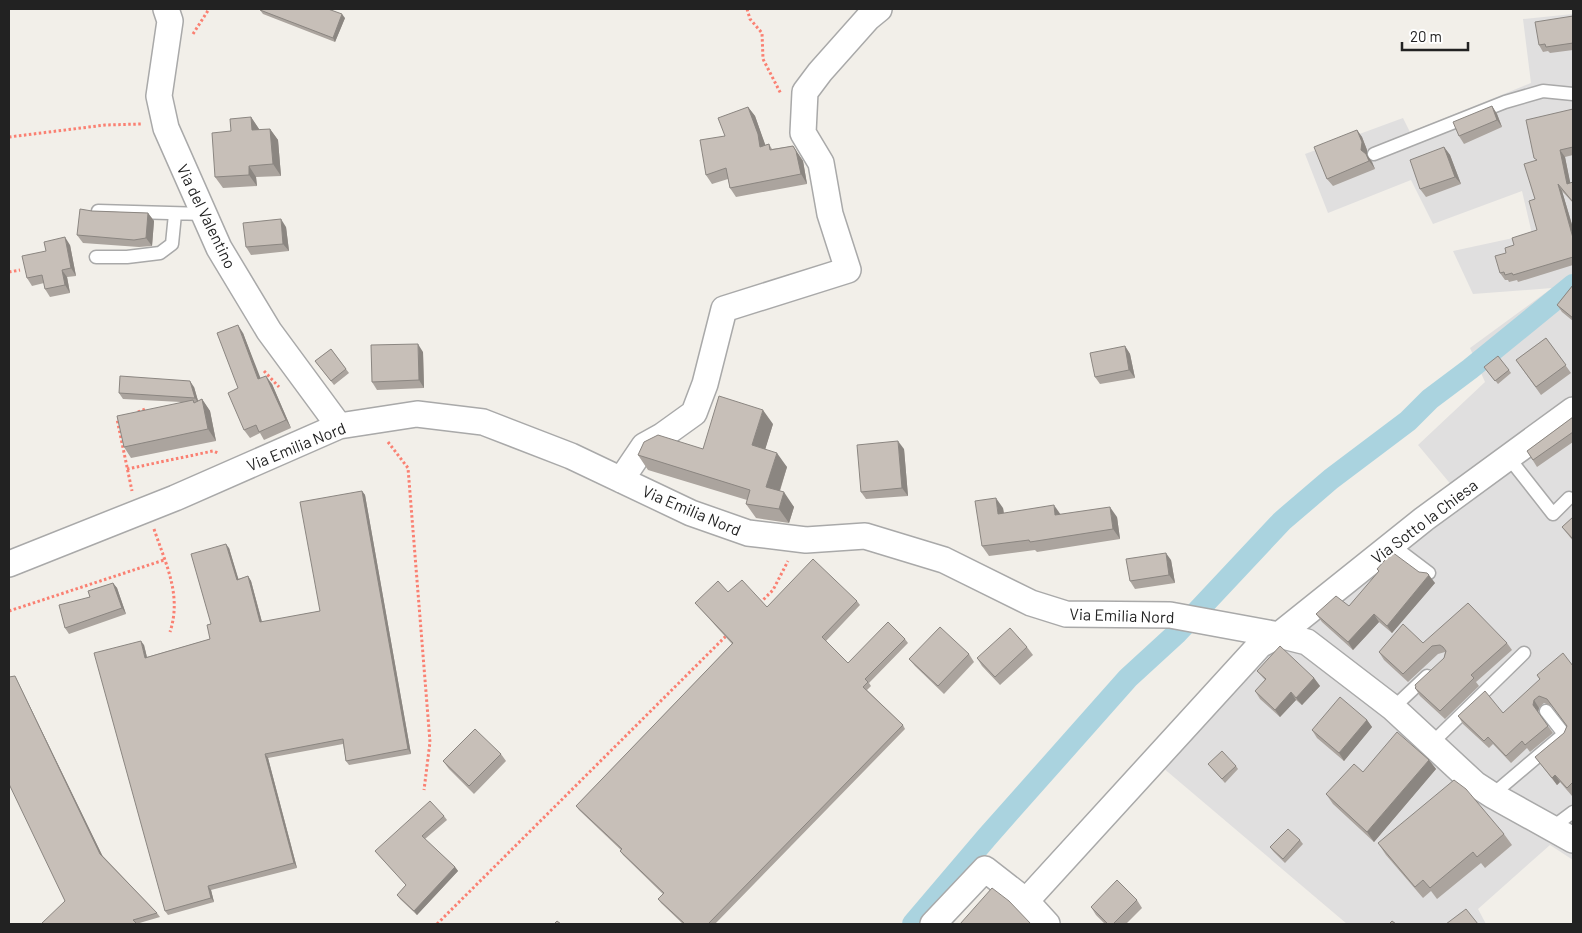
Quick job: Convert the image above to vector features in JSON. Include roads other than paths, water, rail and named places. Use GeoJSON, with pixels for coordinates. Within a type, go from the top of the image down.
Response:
{"type":"FeatureCollection","features":[{"type":"Feature","properties":{"kind":"street","name":"Via del Valentino"},"geometry":{"type":"LineString","coordinates":[[166,9],[170,21],[159,96],[166,128],[219,248],[269,331],[339,426]]}},
{"type":"Feature","properties":{"kind":"street"},"geometry":{"type":"LineString","coordinates":[[622,480],[644,446],[662,436],[694,412],[705,384],[724,309],[848,270],[830,214],[822,163],[803,133],[805,92],[820,72],[868,18],[879,9]]}},
{"type":"Feature","properties":{"kind":"street","name":"Via Sotto la Chiesa"},"geometry":{"type":"LineString","coordinates":[[1026,901],[1260,645],[1278,635],[1424,519],[1573,410]]}},
{"type":"Feature","properties":{"kind":"street","name":"Via Emilia Nord"},"geometry":{"type":"LineString","coordinates":[[9,564],[146,509],[339,426],[417,414],[483,422],[571,456],[691,513],[748,533],[806,540],[865,536],[944,560],[1031,603],[1066,614],[1170,615],[1307,642],[1393,708],[1475,784],[1563,833]]}},
{"type":"Feature","properties":{"kind":"street"},"geometry":{"type":"LineString","coordinates":[[940,922],[985,869],[1026,901],[1047,924]]}},
{"type":"Feature","properties":{"kind":"lane"},"geometry":{"type":"LineString","coordinates":[[1374,154],[1505,102],[1543,91],[1573,94]]}},
{"type":"Feature","properties":{"kind":"lane"},"geometry":{"type":"LineString","coordinates":[[98,211],[205,214]]}},
{"type":"Feature","properties":{"kind":"lane"},"geometry":{"type":"LineString","coordinates":[[96,257],[127,257],[160,253],[172,244],[175,214]]}},
{"type":"Feature","properties":{"kind":"lane"},"geometry":{"type":"LineString","coordinates":[[1509,458],[1553,514],[1569,498]]}},
{"type":"Feature","properties":{"kind":"lane"},"geometry":{"type":"LineString","coordinates":[[1392,545],[1429,573]]}},
{"type":"Feature","properties":{"kind":"lane"},"geometry":{"type":"LineString","coordinates":[[1432,743],[1524,653]]}},
{"type":"Feature","properties":{"kind":"lane"},"geometry":{"type":"LineString","coordinates":[[1393,708],[1436,667]]}},
{"type":"Feature","properties":{"kind":"lane"},"geometry":{"type":"LineString","coordinates":[[1492,795],[1564,734],[1546,711]]}},
{"type":"Feature","properties":{"kind":"lane"},"geometry":{"type":"LineString","coordinates":[[1563,833],[1573,812]]}},
{"type":"Feature","properties":{"kind":"waterway"},"geometry":{"type":"LineString","coordinates":[[913,924],[987,837],[1128,678],[1176,634],[1282,521],[1331,479],[1408,421],[1430,399],[1573,285]]}}]}
